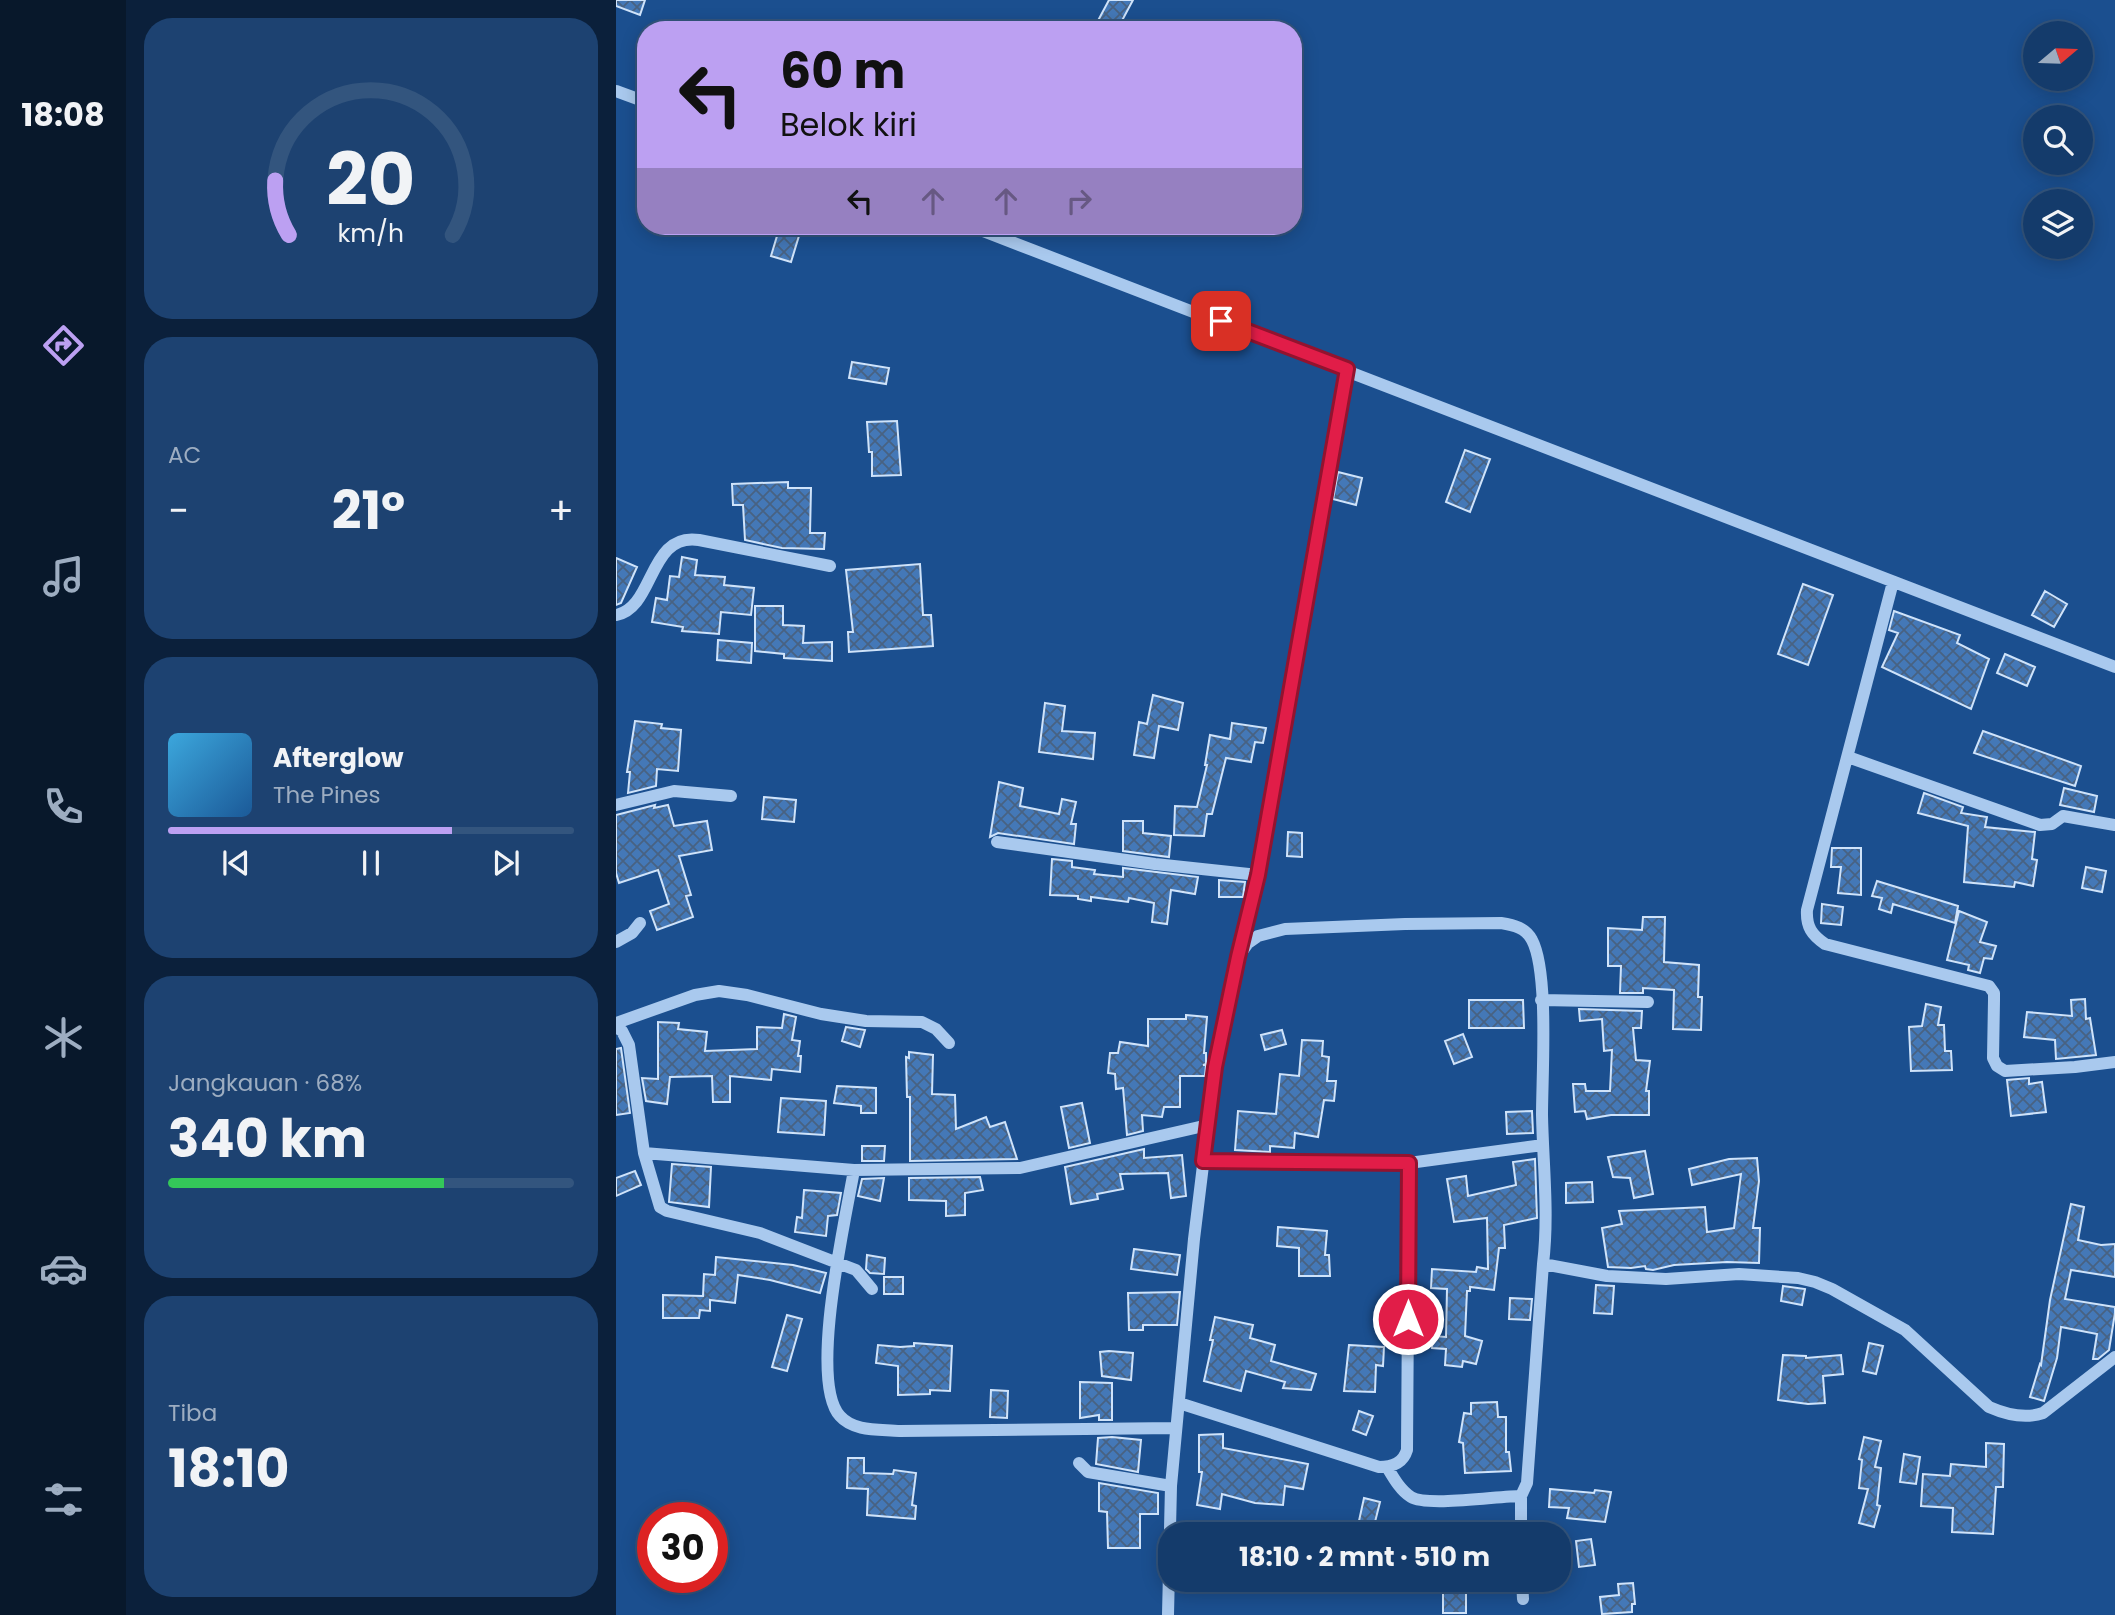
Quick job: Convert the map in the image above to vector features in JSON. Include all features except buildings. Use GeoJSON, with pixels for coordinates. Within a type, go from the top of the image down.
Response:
{"type":"FeatureCollection","features":[{"type":"Feature","properties":{"kind":"street"},"geometry":{"type":"LineString","coordinates":[[616,91],[637,99]]}},
{"type":"Feature","properties":{"kind":"street"},"geometry":{"type":"LineString","coordinates":[[994,235],[2115,667]]}},
{"type":"Feature","properties":{"kind":"street"},"geometry":{"type":"LineString","coordinates":[[1168,1615],[1171,1486],[1203,1161],[1215,1067],[1258,875],[1347,369]]}},
{"type":"Feature","properties":{"kind":"street"},"geometry":{"type":"LineString","coordinates":[[616,615],[623,614],[637,600],[666,550],[679,542],[699,540],[830,566]]}},
{"type":"Feature","properties":{"kind":"street"},"geometry":{"type":"LineString","coordinates":[[1893,582],[1807,910],[1807,923],[1812,934],[1825,944],[1989,986],[1994,993],[1993,1058],[1997,1066],[2004,1071],[2075,1068],[2115,1062]]}},
{"type":"Feature","properties":{"kind":"street"},"geometry":{"type":"LineString","coordinates":[[1848,757],[2040,825],[2052,824],[2063,816],[2115,825]]}},
{"type":"Feature","properties":{"kind":"street"},"geometry":{"type":"LineString","coordinates":[[616,804],[674,791],[731,796]]}},
{"type":"Feature","properties":{"kind":"street"},"geometry":{"type":"LineString","coordinates":[[997,842],[1258,875]]}},
{"type":"Feature","properties":{"kind":"street"},"geometry":{"type":"LineString","coordinates":[[616,942],[632,933],[640,923]]}},
{"type":"Feature","properties":{"kind":"street"},"geometry":{"type":"LineString","coordinates":[[1238,957],[1248,943],[1258,936],[1285,929],[1501,923],[1524,929],[1532,938],[1540,976],[1543,1145],[1547,1200],[1527,1483],[1521,1496],[1521,1522]]}},
{"type":"Feature","properties":{"kind":"street"},"geometry":{"type":"LineString","coordinates":[[873,1289],[856,1270],[760,1233],[664,1210],[657,1201],[645,1153],[629,1045],[616,1025],[695,995],[719,991],[747,995],[832,1016],[866,1021],[922,1022],[936,1029],[948,1043]]}},
{"type":"Feature","properties":{"kind":"street"},"geometry":{"type":"LineString","coordinates":[[1541,1000],[1648,1002]]}},
{"type":"Feature","properties":{"kind":"street"},"geometry":{"type":"LineString","coordinates":[[645,1153],[854,1170],[1031,1167],[1208,1125]]}},
{"type":"Feature","properties":{"kind":"street"},"geometry":{"type":"LineString","coordinates":[[1203,1161],[1409,1163],[1543,1145]]}},
{"type":"Feature","properties":{"kind":"street"},"geometry":{"type":"LineString","coordinates":[[1179,1403],[1363,1463],[1387,1467],[1400,1461],[1407,1450],[1409,1163]]}},
{"type":"Feature","properties":{"kind":"street"},"geometry":{"type":"LineString","coordinates":[[854,1170],[835,1262],[826,1384],[832,1406],[841,1418],[855,1427],[900,1431],[1176,1428]]}},
{"type":"Feature","properties":{"kind":"street"},"geometry":{"type":"LineString","coordinates":[[1543,1264],[1607,1276],[1666,1279],[1739,1275],[1798,1278],[1815,1282],[1905,1330],[1989,1407],[2006,1414],[2032,1416],[2043,1413],[2115,1357]]}},
{"type":"Feature","properties":{"kind":"street"},"geometry":{"type":"LineString","coordinates":[[1079,1463],[1088,1472],[1171,1486]]}},
{"type":"Feature","properties":{"kind":"street"},"geometry":{"type":"LineString","coordinates":[[1387,1467],[1399,1486],[1412,1498],[1428,1501],[1521,1496]]}},
{"type":"Feature","properties":{"kind":"street"},"geometry":{"type":"LineString","coordinates":[[1523,1592],[1523,1600]]}},
{"type":"Feature","properties":{"kind":"route"},"geometry":{"type":"LineString","coordinates":[[1221,321],[1347,369],[1258,875],[1215,1067],[1203,1161],[1409,1163],[1408,1319]]}}]}
